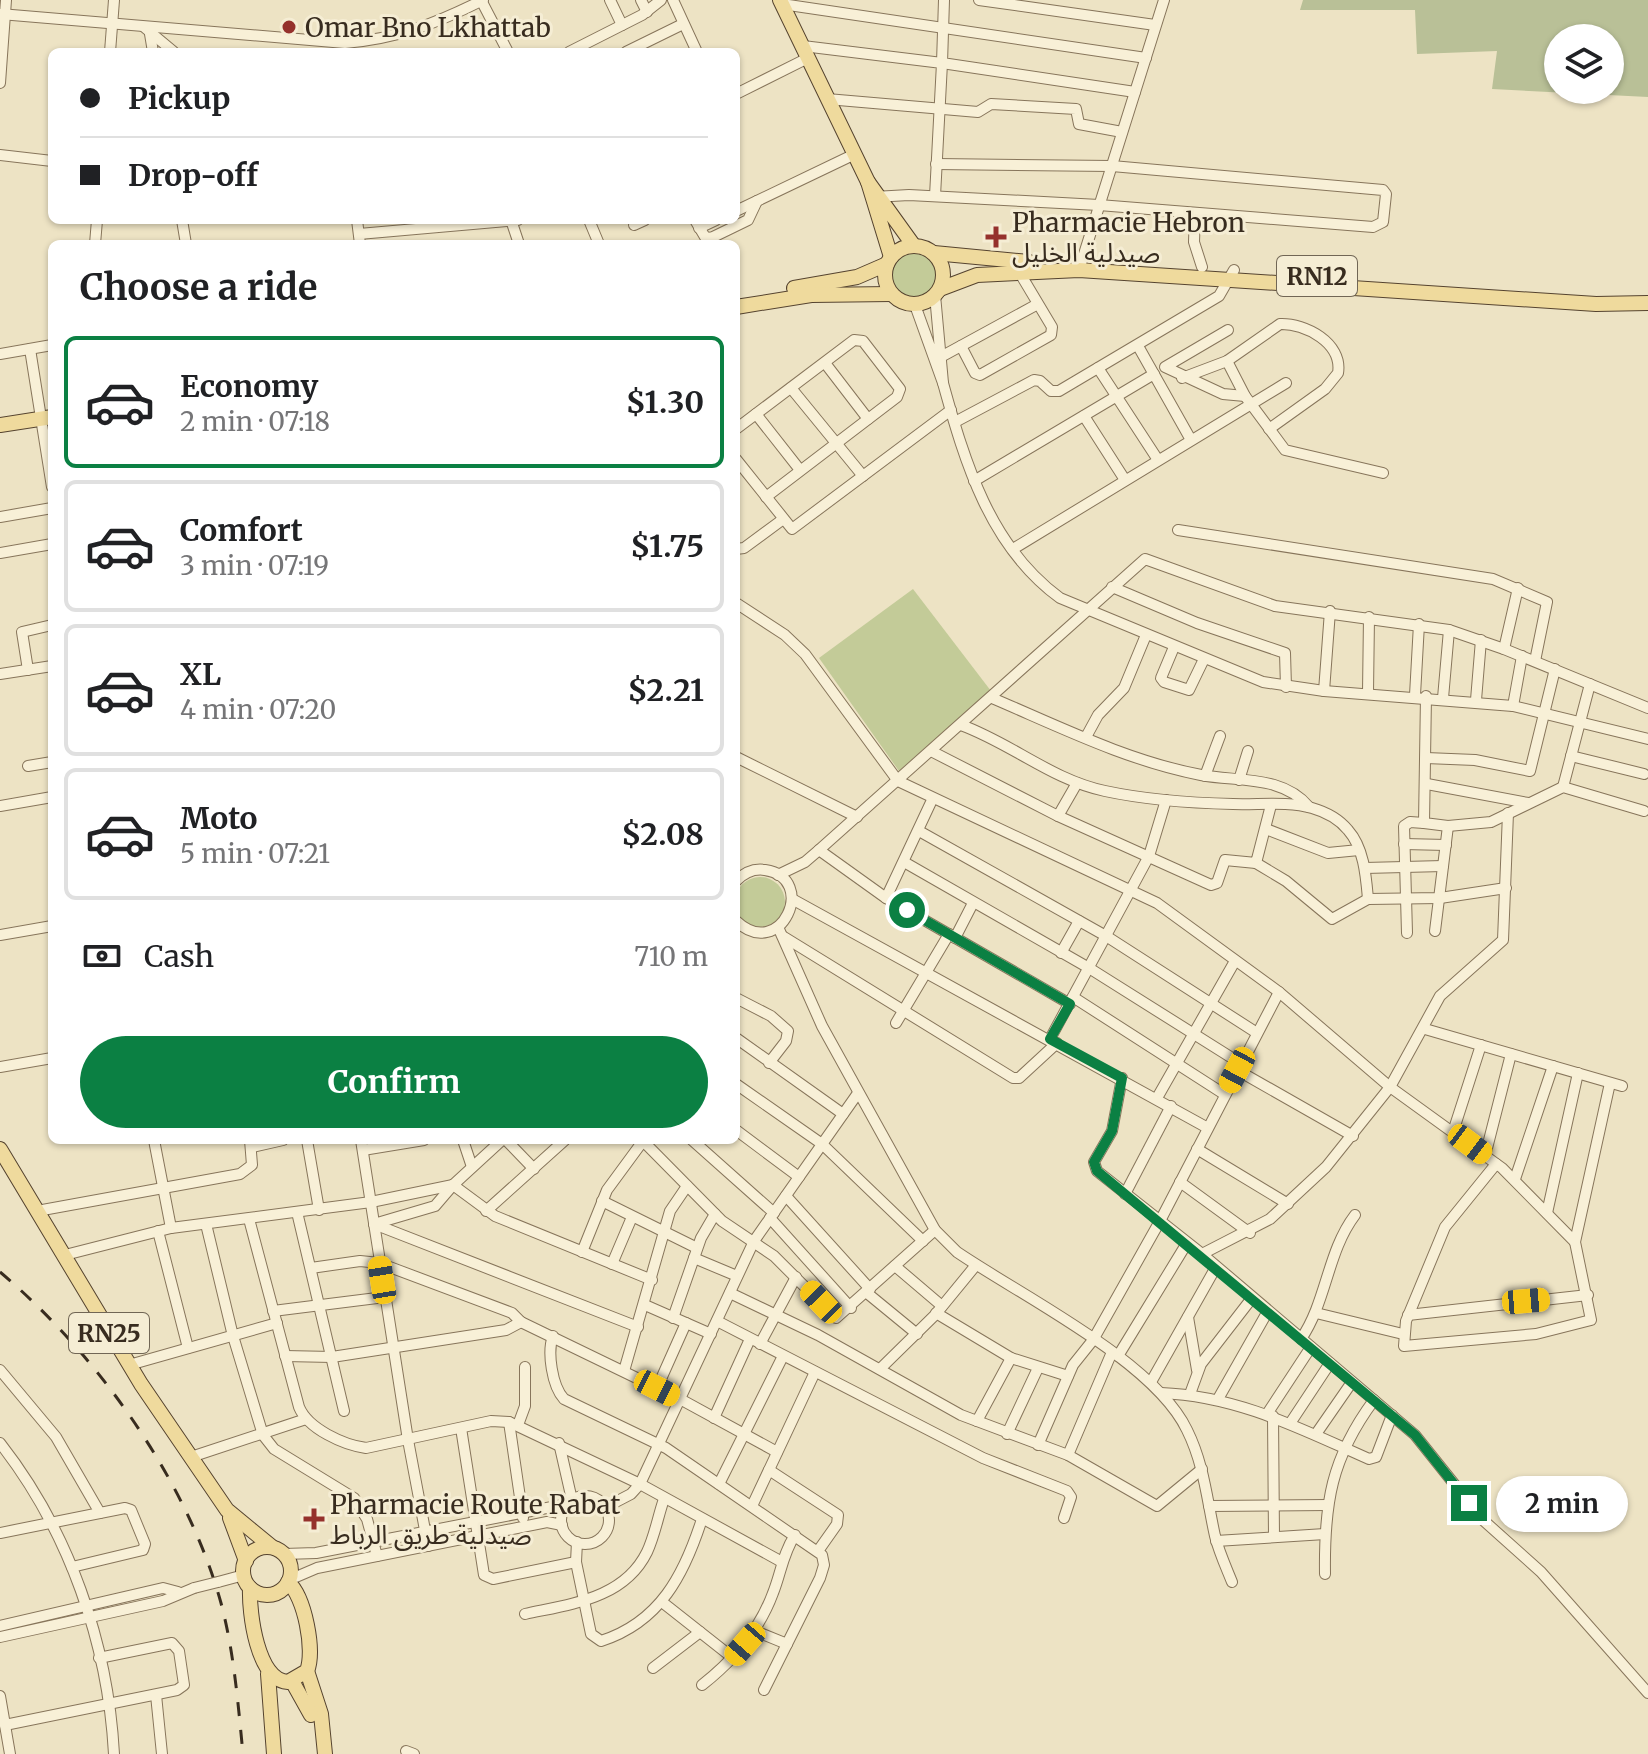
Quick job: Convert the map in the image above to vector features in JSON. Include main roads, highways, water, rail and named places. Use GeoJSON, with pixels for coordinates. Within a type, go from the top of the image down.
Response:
{"type":"FeatureCollection","features":[{"type":"Feature","properties":{"kind":"main road"},"geometry":{"type":"LineString","coordinates":[[740,306],[857,277],[914,246],[875,196],[781,2]]}},
{"type":"Feature","properties":{"kind":"main road"},"geometry":{"type":"LineString","coordinates":[[740,298],[810,290],[891,294],[885,280],[889,260],[875,196]]}},
{"type":"Feature","properties":{"kind":"main road","name":"RN12"},"geometry":{"type":"LineString","coordinates":[[914,246],[934,253],[1016,266],[1202,267],[1232,274]]}},
{"type":"Feature","properties":{"kind":"main road"},"geometry":{"type":"LineString","coordinates":[[934,253],[944,274],[938,292]]}},
{"type":"Feature","properties":{"kind":"main road","name":"RN12"},"geometry":{"type":"LineString","coordinates":[[891,294],[898,300],[915,305],[977,275],[1016,266]]}},
{"type":"Feature","properties":{"kind":"main road","name":"RN12"},"geometry":{"type":"LineString","coordinates":[[1080,266],[1597,296],[1648,303]]}},
{"type":"Feature","properties":{"kind":"main road"},"geometry":{"type":"LineString","coordinates":[[0,416],[45,413]]}},
{"type":"Feature","properties":{"kind":"main road"},"geometry":{"type":"LineString","coordinates":[[0,425],[45,413]]}},
{"type":"Feature","properties":{"kind":"main road","name":"RN25"},"geometry":{"type":"LineString","coordinates":[[0,1149],[129,1365],[227,1510],[247,1575],[252,1612],[268,1674]]}},
{"type":"Feature","properties":{"kind":"main road","name":"RN25"},"geometry":{"type":"LineString","coordinates":[[227,1510],[278,1550]]}},
{"type":"Feature","properties":{"kind":"main road"},"geometry":{"type":"LineString","coordinates":[[289,1581],[271,1594],[247,1575],[256,1550],[278,1550],[290,1564],[289,1581],[298,1595],[310,1656],[307,1671],[321,1714],[325,1754]]}},
{"type":"Feature","properties":{"kind":"main road"},"geometry":{"type":"LineString","coordinates":[[273,1730],[290,1682],[307,1671]]}},
{"type":"Feature","properties":{"kind":"main road"},"geometry":{"type":"LineString","coordinates":[[274,1754],[268,1674],[290,1682],[321,1733]]}},
{"type":"Feature","properties":{"kind":"railway"},"geometry":{"type":"LineString","coordinates":[[0,1272],[71,1341],[104,1380],[162,1466],[186,1511],[221,1603],[235,1678],[243,1754]]}},
{"type":"Feature","properties":{"kind":"place","name":"Omar Bno Lkhattab"},"geometry":{"type":"Point","coordinates":[289,27]}},
{"type":"Feature","properties":{"kind":"place","name":"Pharmacie Hebron صيدلية الخليل"},"geometry":{"type":"Point","coordinates":[996,237]}},
{"type":"Feature","properties":{"kind":"place","name":"Pharmacie Route Rabat صيدلية طريق الرباط"},"geometry":{"type":"Point","coordinates":[314,1519]}}]}
